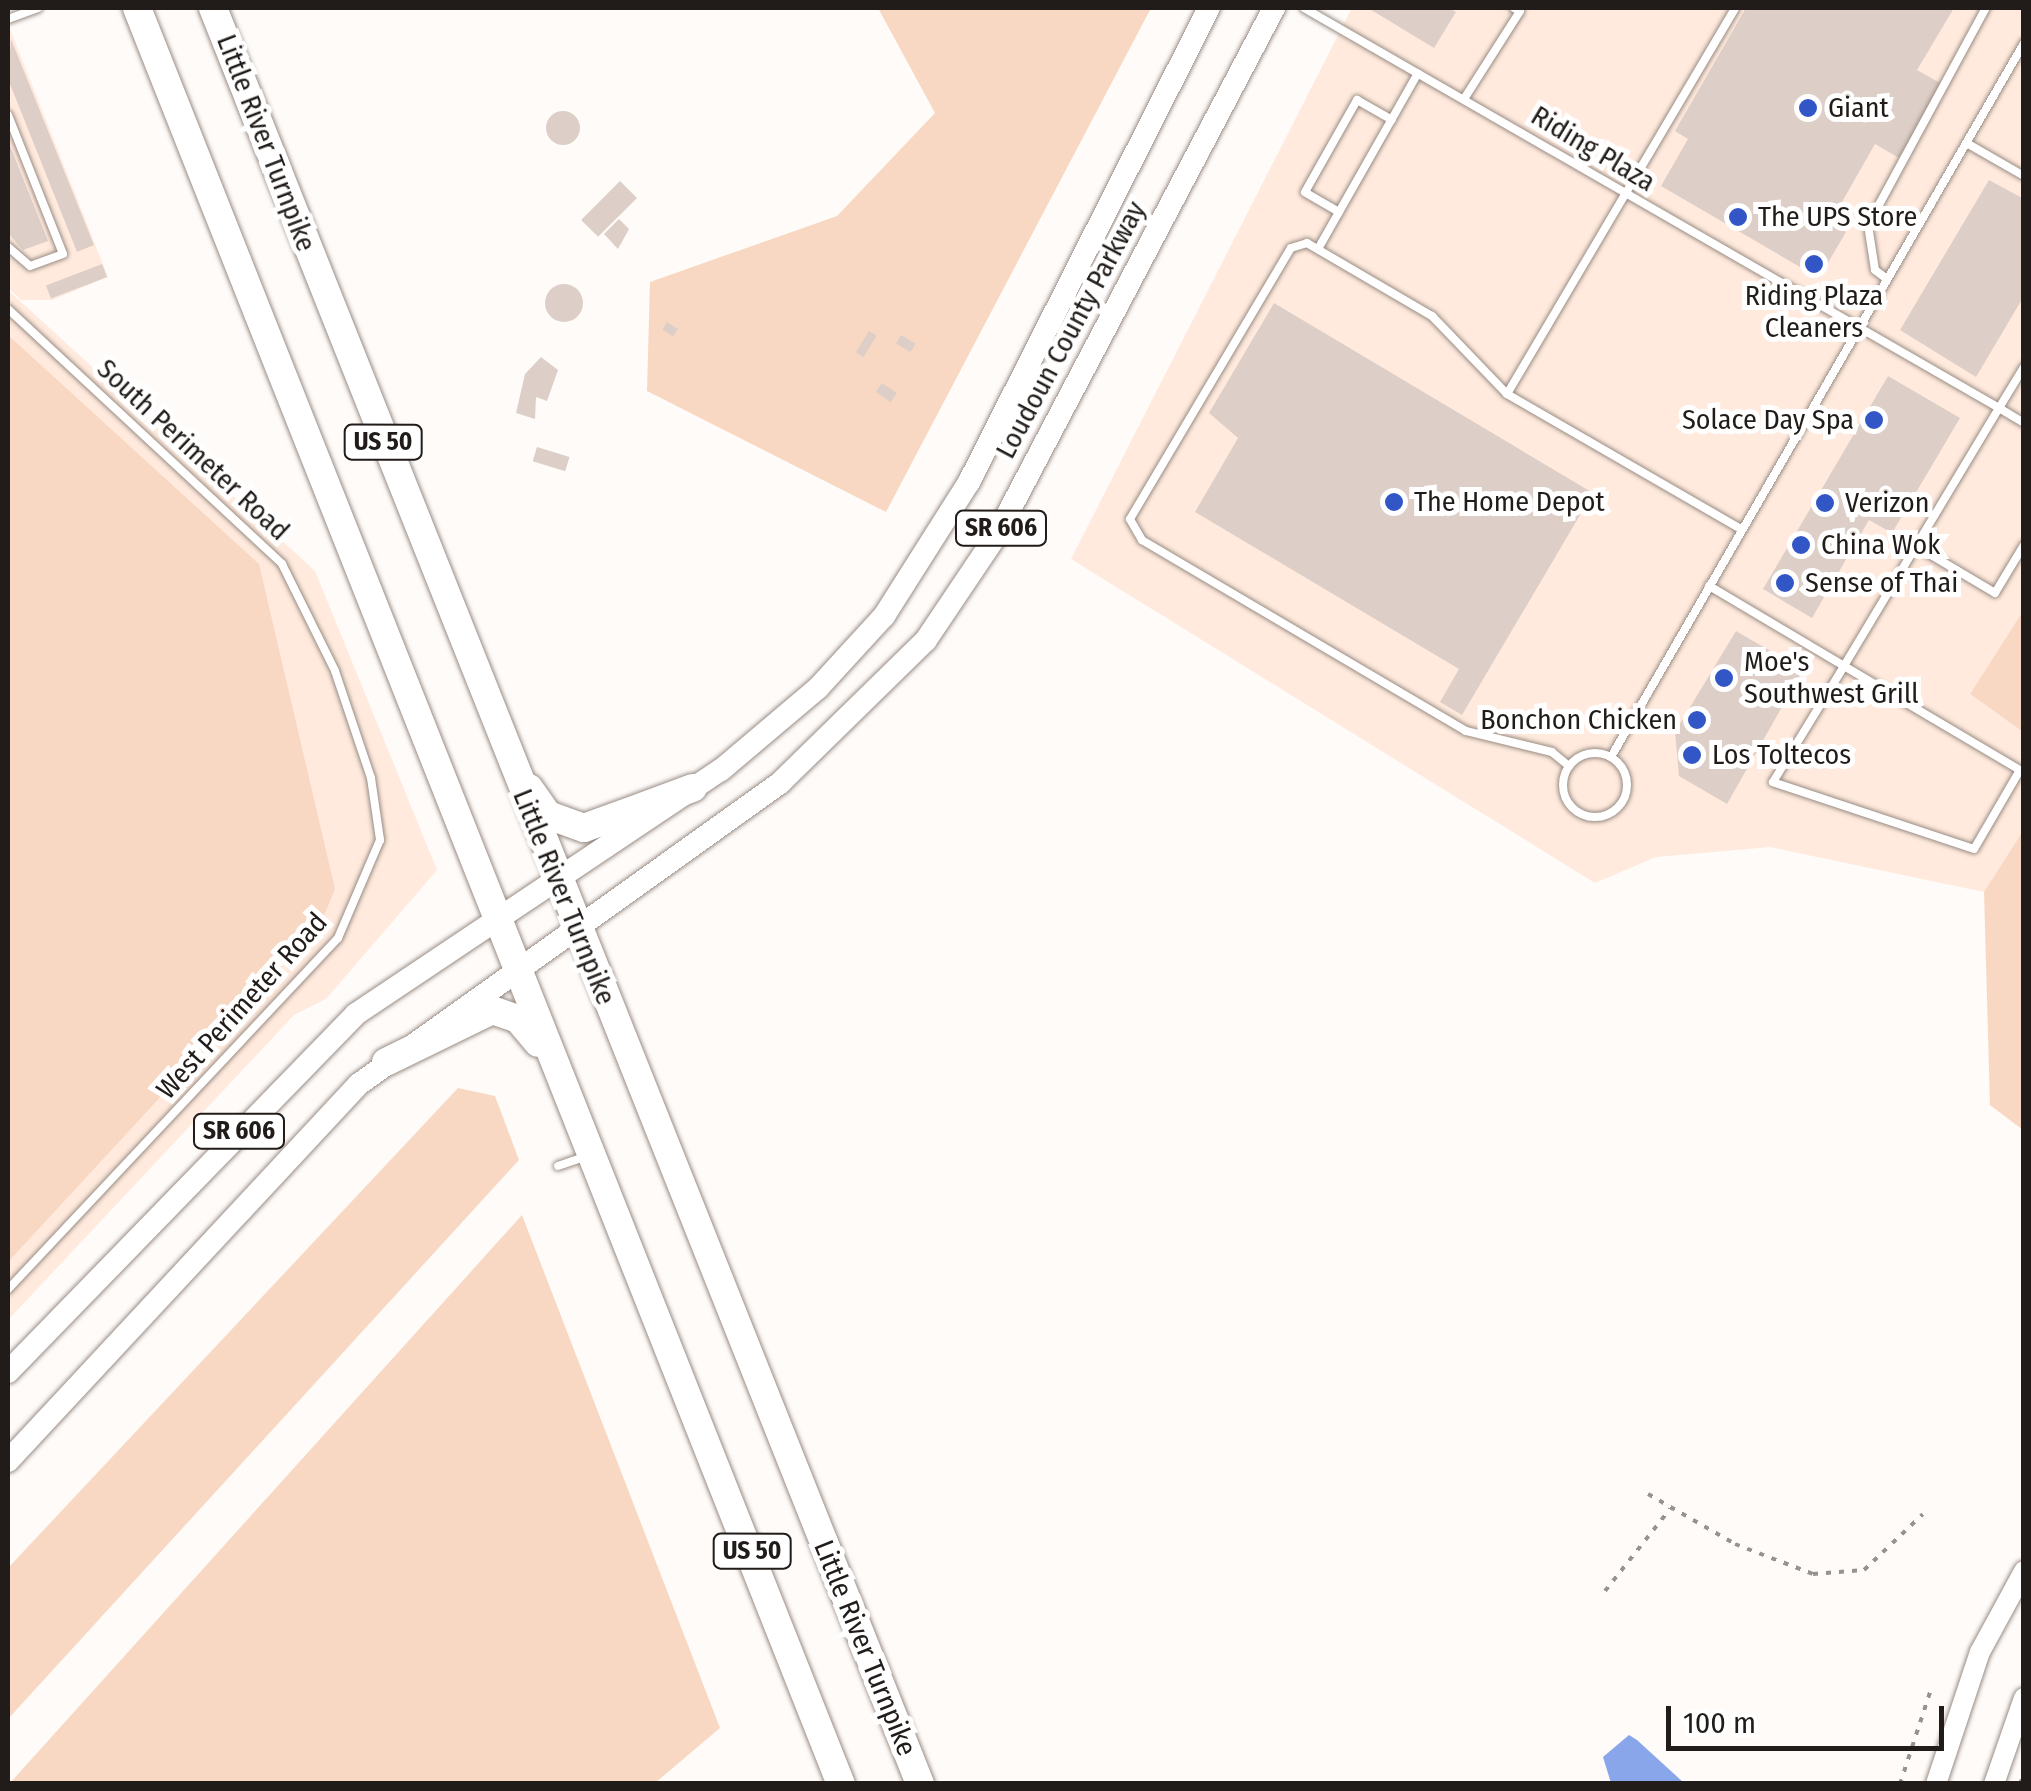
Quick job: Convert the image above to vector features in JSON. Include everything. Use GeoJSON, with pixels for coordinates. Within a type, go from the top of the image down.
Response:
{"type":"FeatureCollection","features":[{"type":"Feature","properties":{"kind":"highway","name":"US 50"},"geometry":{"type":"LineString","coordinates":[[137,8],[494,916],[842,1784]]}},
{"type":"Feature","properties":{"kind":"highway","name":"Little River Turnpike"},"geometry":{"type":"LineString","coordinates":[[214,8],[554,876],[920,1784]]}},
{"type":"Feature","properties":{"kind":"highway"},"geometry":{"type":"LineString","coordinates":[[498,731],[540,805],[570,826],[693,788]]}},
{"type":"Feature","properties":{"kind":"highway"},"geometry":{"type":"LineString","coordinates":[[386,1062],[492,1010],[529,1030],[562,1083]]}},
{"type":"Feature","properties":{"kind":"main road","name":"Loudoun County Parkway"},"geometry":{"type":"LineString","coordinates":[[8,1372],[344,1026],[494,916],[693,788],[818,688],[924,560],[1209,8]]}},
{"type":"Feature","properties":{"kind":"main road","name":"Loudoun County Parkway"},"geometry":{"type":"LineString","coordinates":[[8,1461],[386,1062],[575,924],[780,784],[926,640],[996,536],[1274,8]]}},
{"type":"Feature","properties":{"kind":"main road"},"geometry":{"type":"LineString","coordinates":[[1936,1784],[1980,1652],[2024,1570]]}},
{"type":"Feature","properties":{"kind":"main road"},"geometry":{"type":"LineString","coordinates":[[1994,1784],[2024,1698]]}},
{"type":"Feature","properties":{"kind":"lane"},"geometry":{"type":"LineString","coordinates":[[8,19],[38,8]]}},
{"type":"Feature","properties":{"kind":"lane","name":"Riding Plaza"},"geometry":{"type":"LineString","coordinates":[[1304,8],[2024,423]]}},
{"type":"Feature","properties":{"kind":"lane"},"geometry":{"type":"LineString","coordinates":[[1464,99],[1520,11],[1514,8]]}},
{"type":"Feature","properties":{"kind":"lane"},"geometry":{"type":"LineString","coordinates":[[1507,394],[1735,8]]}},
{"type":"Feature","properties":{"kind":"lane"},"geometry":{"type":"LineString","coordinates":[[1887,278],[1875,270],[1868,225],[1986,8]]}},
{"type":"Feature","properties":{"kind":"lane"},"geometry":{"type":"LineString","coordinates":[[1611,758],[1887,278],[1970,145],[2024,43]]}},
{"type":"Feature","properties":{"kind":"lane"},"geometry":{"type":"LineString","coordinates":[[1318,249],[1418,73]]}},
{"type":"Feature","properties":{"kind":"lane"},"geometry":{"type":"LineString","coordinates":[[1339,212],[1305,192],[1357,100],[1392,120]]}},
{"type":"Feature","properties":{"kind":"lane"},"geometry":{"type":"LineString","coordinates":[[8,115],[63,254],[30,266],[8,247]]}},
{"type":"Feature","properties":{"kind":"lane"},"geometry":{"type":"LineString","coordinates":[[1970,145],[2024,176]]}},
{"type":"Feature","properties":{"kind":"lane"},"geometry":{"type":"LineString","coordinates":[[1569,766],[1522,742],[1466,731],[1142,540],[1130,518],[1282,260],[1307,243],[1318,249],[1432,316],[1507,394],[1742,530]]}},
{"type":"Feature","properties":{"kind":"lane","name":"South Perimeter Road"},"geometry":{"type":"LineString","coordinates":[[8,309],[282,564],[344,700]]}},
{"type":"Feature","properties":{"kind":"lane"},"geometry":{"type":"LineString","coordinates":[[1709,586],[1844,666],[2020,770],[1974,850],[1773,782],[1844,666],[2000,408],[2024,366]]}},
{"type":"Feature","properties":{"kind":"lane"},"geometry":{"type":"LineString","coordinates":[[1916,546],[1995,593],[2024,545]]}},
{"type":"Feature","properties":{"kind":"lane","name":"West Perimeter Road"},"geometry":{"type":"LineString","coordinates":[[8,1290],[349,921],[380,840],[344,700]]}},
{"type":"Feature","properties":{"kind":"lane"},"geometry":{"type":"LineString","coordinates":[[1569,766],[1593,753],[1611,758]]}},
{"type":"Feature","properties":{"kind":"lane"},"geometry":{"type":"LineString","coordinates":[[1569,766],[1565,796],[1598,817],[1626,791],[1611,758]]}},
{"type":"Feature","properties":{"kind":"lane"},"geometry":{"type":"LineString","coordinates":[[558,1166],[591,1154]]}},
{"type":"Feature","properties":{"kind":"path"},"geometry":{"type":"LineString","coordinates":[[1648,1494],[1670,1509],[1813,1574],[1864,1570],[1924,1514]]}},
{"type":"Feature","properties":{"kind":"path"},"geometry":{"type":"LineString","coordinates":[[1605,1591],[1670,1509]]}},
{"type":"Feature","properties":{"kind":"path"},"geometry":{"type":"LineString","coordinates":[[1900,1784],[1932,1686]]}},
{"type":"Feature","properties":{"kind":"path"},"geometry":{"type":"LineString","coordinates":[[2020,1784],[2024,1774]]}},
{"type":"Feature","properties":{"kind":"shaded area"},"geometry":{"type":"Polygon","coordinates":[[[878,8],[1151,8],[886,512],[647,391],[650,282],[837,216],[935,113],[878,8]]]}},
{"type":"Feature","properties":{"kind":"shaded area"},"geometry":{"type":"Polygon","coordinates":[[[1352,8],[2023,8],[2023,611],[1970,694],[2023,732],[2024,831],[1984,892],[1770,847],[1656,857],[1595,883],[1071,559],[1352,8]]]}},
{"type":"Feature","properties":{"kind":"shaded area"},"geometry":{"type":"Polygon","coordinates":[[[8,24],[108,277],[52,300],[21,300],[8,288],[8,24]]]}},
{"type":"Feature","properties":{"kind":"shaded area"},"geometry":{"type":"Polygon","coordinates":[[[8,290],[315,571],[437,870],[326,999],[294,1015],[8,1320],[8,290]]]}},
{"type":"Feature","properties":{"kind":"shaded area"},"geometry":{"type":"Polygon","coordinates":[[[8,335],[259,564],[335,889],[321,923],[8,1262],[8,335]]]}},
{"type":"Feature","properties":{"kind":"shaded area"},"geometry":{"type":"Polygon","coordinates":[[[2023,611],[2023,732],[1970,694],[2023,611]]]}},
{"type":"Feature","properties":{"kind":"shaded area"},"geometry":{"type":"Polygon","coordinates":[[[2023,831],[2023,1130],[1990,1105],[1984,892],[2023,831]]]}},
{"type":"Feature","properties":{"kind":"shaded area"},"geometry":{"type":"Polygon","coordinates":[[[458,1088],[495,1096],[519,1160],[8,1719],[8,1568],[458,1088]]]}},
{"type":"Feature","properties":{"kind":"shaded area"},"geometry":{"type":"Polygon","coordinates":[[[522,1215],[720,1728],[655,1783],[10,1783],[522,1215]]]}},
{"type":"Feature","properties":{"kind":"water"},"geometry":{"type":"Polygon","coordinates":[[[1629,1735],[1684,1783],[1611,1783],[1603,1757],[1629,1735]]]}},
{"type":"Feature","properties":{"kind":"building"},"geometry":{"type":"Polygon","coordinates":[[[1368,8],[1449,8],[1456,12],[1434,48],[1368,8]]]}},
{"type":"Feature","properties":{"kind":"building","name":"Giant"},"geometry":{"type":"Polygon","coordinates":[[[1746,8],[1954,8],[1917,70],[1942,84],[1899,158],[1875,144],[1830,223],[1846,232],[1819,278],[1661,186],[1688,139],[1675,131],[1746,8]]]}},
{"type":"Feature","properties":{"kind":"building"},"geometry":{"type":"Polygon","coordinates":[[[11,39],[94,245],[77,252],[8,79],[11,39]]]}},
{"type":"Feature","properties":{"kind":"building"},"geometry":{"type":"Polygon","coordinates":[[[563,111],[575,116],[580,128],[575,140],[563,145],[551,140],[546,128],[551,116],[563,111]]]}},
{"type":"Feature","properties":{"kind":"building"},"geometry":{"type":"Polygon","coordinates":[[[8,141],[48,241],[23,250],[8,233],[8,141]]]}},
{"type":"Feature","properties":{"kind":"building"},"geometry":{"type":"Polygon","coordinates":[[[1989,180],[2024,199],[2024,296],[1976,377],[1900,330],[1989,180]]]}},
{"type":"Feature","properties":{"kind":"building"},"geometry":{"type":"Polygon","coordinates":[[[620,181],[637,198],[598,237],[581,220],[620,181]]]}},
{"type":"Feature","properties":{"kind":"building"},"geometry":{"type":"Polygon","coordinates":[[[619,219],[629,229],[618,249],[604,234],[619,219]]]}},
{"type":"Feature","properties":{"kind":"building"},"geometry":{"type":"Polygon","coordinates":[[[102,264],[107,277],[51,299],[46,286],[102,264]]]}},
{"type":"Feature","properties":{"kind":"building"},"geometry":{"type":"Polygon","coordinates":[[[564,284],[578,289],[583,303],[578,317],[564,322],[550,317],[545,303],[550,289],[564,284]]]}},
{"type":"Feature","properties":{"kind":"building","name":"The Home Depot"},"geometry":{"type":"Polygon","coordinates":[[[1274,303],[1593,493],[1462,715],[1440,702],[1459,669],[1195,512],[1238,438],[1209,413],[1274,303]]]}},
{"type":"Feature","properties":{"kind":"building"},"geometry":{"type":"Polygon","coordinates":[[[667,322],[678,329],[673,337],[662,330],[667,322]]]}},
{"type":"Feature","properties":{"kind":"building"},"geometry":{"type":"Polygon","coordinates":[[[869,331],[877,336],[863,357],[856,352],[869,331]]]}},
{"type":"Feature","properties":{"kind":"building"},"geometry":{"type":"Polygon","coordinates":[[[901,335],[916,344],[910,352],[896,344],[901,335]]]}},
{"type":"Feature","properties":{"kind":"building"},"geometry":{"type":"Polygon","coordinates":[[[541,357],[558,370],[547,401],[536,397],[535,419],[516,413],[525,374],[541,357]]]}},
{"type":"Feature","properties":{"kind":"building"},"geometry":{"type":"Polygon","coordinates":[[[1888,376],[1960,418],[1892,533],[1869,520],[1812,618],[1763,589],[1888,376]]]}},
{"type":"Feature","properties":{"kind":"building"},"geometry":{"type":"Polygon","coordinates":[[[882,383],[897,393],[891,402],[876,392],[882,383]]]}},
{"type":"Feature","properties":{"kind":"building"},"geometry":{"type":"Polygon","coordinates":[[[537,447],[570,457],[565,471],[533,461],[537,447]]]}},
{"type":"Feature","properties":{"kind":"building"},"geometry":{"type":"Polygon","coordinates":[[[1736,631],[1803,670],[1727,804],[1679,776],[1675,732],[1736,631]]]}},
{"type":"Feature","properties":{"kind":"place","name":"Giant"},"geometry":{"type":"Point","coordinates":[1808,108]}},
{"type":"Feature","properties":{"kind":"place","name":"The UPS Store"},"geometry":{"type":"Point","coordinates":[1738,217]}},
{"type":"Feature","properties":{"kind":"place","name":"Riding Plaza Cleaners"},"geometry":{"type":"Point","coordinates":[1814,264]}},
{"type":"Feature","properties":{"kind":"place","name":"Solace Day Spa"},"geometry":{"type":"Point","coordinates":[1874,420]}},
{"type":"Feature","properties":{"kind":"place","name":"The Home Depot"},"geometry":{"type":"Point","coordinates":[1394,502]}},
{"type":"Feature","properties":{"kind":"place","name":"Verizon"},"geometry":{"type":"Point","coordinates":[1825,503]}},
{"type":"Feature","properties":{"kind":"place","name":"China Wok"},"geometry":{"type":"Point","coordinates":[1801,545]}},
{"type":"Feature","properties":{"kind":"place","name":"Sense of Thai"},"geometry":{"type":"Point","coordinates":[1785,583]}},
{"type":"Feature","properties":{"kind":"place","name":"Moe's Southwest Grill"},"geometry":{"type":"Point","coordinates":[1724,678]}},
{"type":"Feature","properties":{"kind":"place","name":"Bonchon Chicken"},"geometry":{"type":"Point","coordinates":[1697,720]}},
{"type":"Feature","properties":{"kind":"place","name":"Los Toltecos"},"geometry":{"type":"Point","coordinates":[1692,755]}}]}
